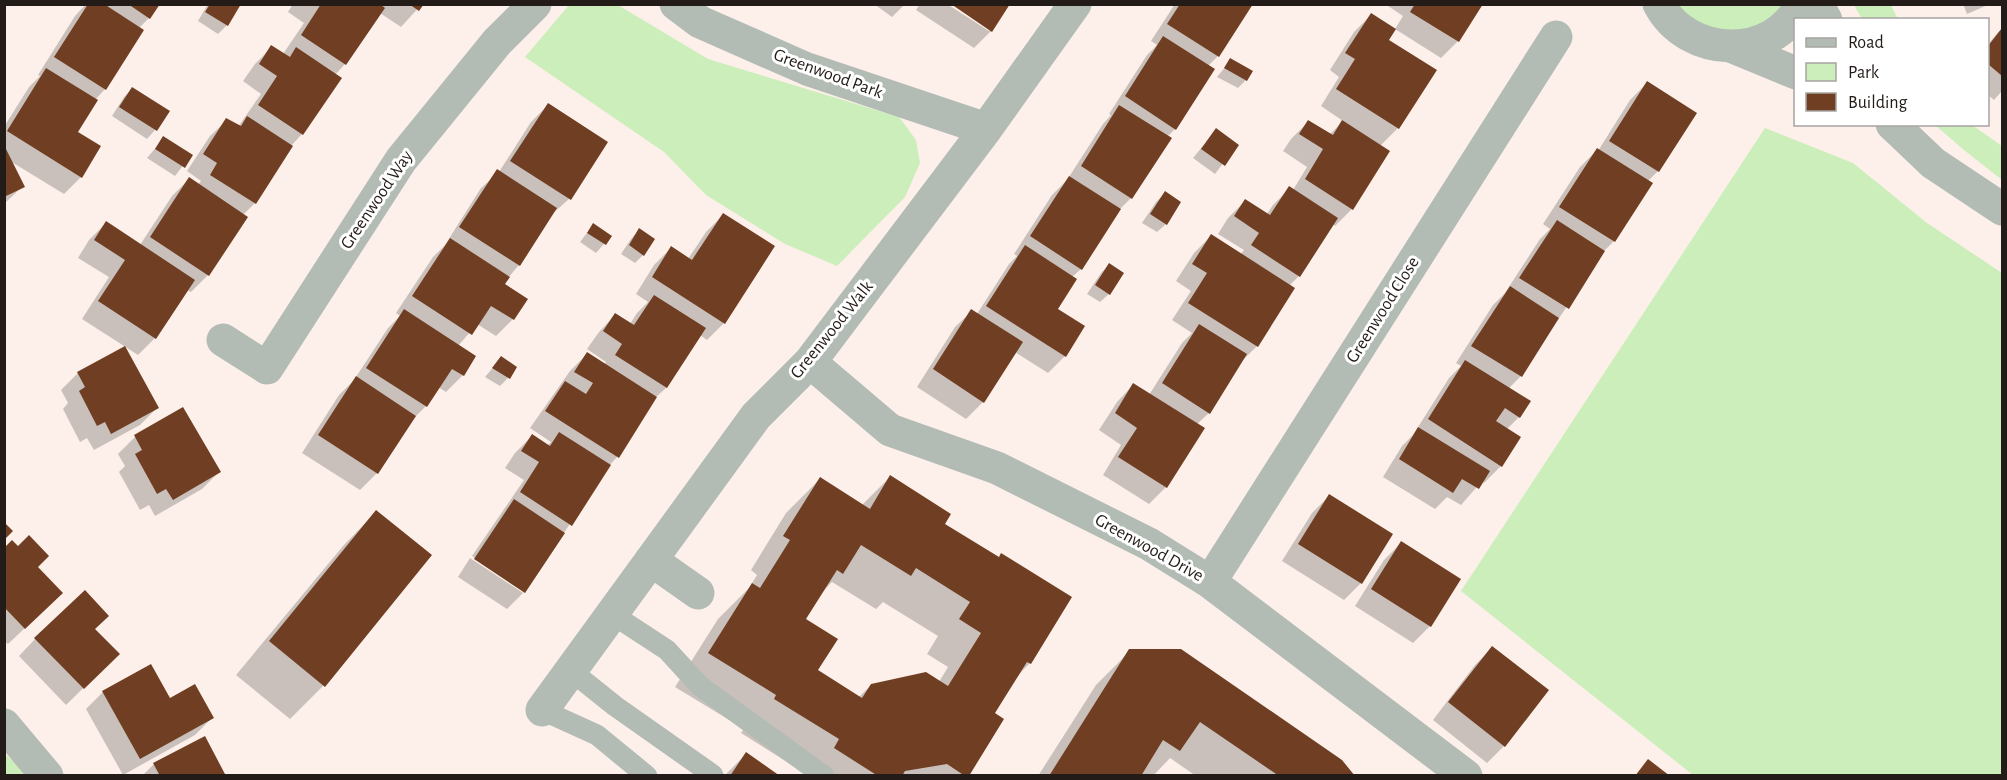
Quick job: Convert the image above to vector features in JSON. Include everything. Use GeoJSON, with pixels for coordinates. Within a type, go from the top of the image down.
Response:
{"type":"FeatureCollection","features":[{"type":"Feature","properties":{"kind":"street","name":"Greenwood Way"},"geometry":{"type":"LineString","coordinates":[[223,340],[267,368],[401,160],[497,42],[535,4]]}},
{"type":"Feature","properties":{"kind":"street","name":"Greenwood Park"},"geometry":{"type":"LineString","coordinates":[[676,4],[700,22],[807,69],[986,129]]}},
{"type":"Feature","properties":{"kind":"street","name":"Greenwood Walk"},"geometry":{"type":"LineString","coordinates":[[542,710],[756,417],[810,362],[986,129],[1075,4]]}},
{"type":"Feature","properties":{"kind":"street"},"geometry":{"type":"LineString","coordinates":[[1659,4],[1665,15],[1683,33],[1707,44],[1733,47],[1758,43],[1780,30],[1797,12],[1801,4]]}},
{"type":"Feature","properties":{"kind":"street"},"geometry":{"type":"LineString","coordinates":[[1817,4],[1825,18]]}},
{"type":"Feature","properties":{"kind":"street","name":"Greenwood Close"},"geometry":{"type":"LineString","coordinates":[[1210,582],[1556,37]]}},
{"type":"Feature","properties":{"kind":"street"},"geometry":{"type":"LineString","coordinates":[[1733,47],[1794,72]]}},
{"type":"Feature","properties":{"kind":"street"},"geometry":{"type":"LineString","coordinates":[[1894,126],[1933,163],[2002,208]]}},
{"type":"Feature","properties":{"kind":"street","name":"Greenwood Drive"},"geometry":{"type":"LineString","coordinates":[[810,362],[890,430],[997,468],[1149,544],[1210,582],[1466,776]]}},
{"type":"Feature","properties":{"kind":"street"},"geometry":{"type":"LineString","coordinates":[[651,560],[698,593]]}},
{"type":"Feature","properties":{"kind":"street"},"geometry":{"type":"LineString","coordinates":[[4,725],[47,776]]}},
{"type":"Feature","properties":{"kind":"lane"},"geometry":{"type":"LineString","coordinates":[[612,614],[667,650],[700,686],[824,776]]}},
{"type":"Feature","properties":{"kind":"lane"},"geometry":{"type":"LineString","coordinates":[[570,670],[615,706],[713,775]]}},
{"type":"Feature","properties":{"kind":"lane"},"geometry":{"type":"LineString","coordinates":[[542,710],[597,735],[647,776]]}},
{"type":"Feature","properties":{"kind":"green space"},"geometry":{"type":"Polygon","coordinates":[[[569,5],[618,5],[708,59],[899,117],[916,140],[920,163],[905,197],[837,266],[785,244],[706,195],[664,152],[525,57],[569,5]]]}},
{"type":"Feature","properties":{"kind":"green space"},"geometry":{"type":"Polygon","coordinates":[[[1669,5],[1789,5],[1776,21],[1718,37],[1669,5]]]}},
{"type":"Feature","properties":{"kind":"green space"},"geometry":{"type":"Polygon","coordinates":[[[1854,5],[1891,5],[1898,18],[1861,18],[1854,5]]]}},
{"type":"Feature","properties":{"kind":"green space"},"geometry":{"type":"Polygon","coordinates":[[[1936,126],[1973,126],[2002,146],[2002,180],[1936,126]]]}},
{"type":"Feature","properties":{"kind":"green space"},"geometry":{"type":"Polygon","coordinates":[[[1765,128],[1853,163],[1927,223],[2002,273],[2002,775],[1693,775],[1461,591],[1765,128]]]}},
{"type":"Feature","properties":{"kind":"green space"},"geometry":{"type":"Polygon","coordinates":[[[5,754],[28,775],[5,775],[5,754]]]}},
{"type":"Feature","properties":{"kind":"building"},"geometry":{"type":"Polygon","coordinates":[[[88,4],[104,4],[144,30],[106,90],[54,57],[88,4]]]}},
{"type":"Feature","properties":{"kind":"building"},"geometry":{"type":"Polygon","coordinates":[[[128,4],[160,4],[150,19],[128,4]]]}},
{"type":"Feature","properties":{"kind":"building"},"geometry":{"type":"Polygon","coordinates":[[[210,4],[241,4],[228,26],[205,12],[210,4]]]}},
{"type":"Feature","properties":{"kind":"building"},"geometry":{"type":"Polygon","coordinates":[[[321,4],[380,4],[385,8],[346,65],[301,35],[321,4]]]}},
{"type":"Feature","properties":{"kind":"building"},"geometry":{"type":"Polygon","coordinates":[[[409,4],[424,4],[419,11],[409,4]]]}},
{"type":"Feature","properties":{"kind":"building"},"geometry":{"type":"Polygon","coordinates":[[[951,4],[1010,4],[992,32],[951,4]]]}},
{"type":"Feature","properties":{"kind":"building"},"geometry":{"type":"Polygon","coordinates":[[[1180,4],[1253,4],[1219,57],[1167,24],[1180,4]]]}},
{"type":"Feature","properties":{"kind":"building"},"geometry":{"type":"Polygon","coordinates":[[[1415,4],[1483,4],[1459,42],[1410,12],[1415,4]]]}},
{"type":"Feature","properties":{"kind":"building"},"geometry":{"type":"Polygon","coordinates":[[[1371,13],[1396,29],[1389,40],[1437,70],[1399,129],[1336,89],[1355,59],[1345,53],[1371,13]]]}},
{"type":"Feature","properties":{"kind":"building"},"geometry":{"type":"Polygon","coordinates":[[[2002,28],[2002,76],[1989,65],[1989,45],[2002,28]]]}},
{"type":"Feature","properties":{"kind":"building"},"geometry":{"type":"Polygon","coordinates":[[[1163,36],[1215,69],[1176,130],[1125,96],[1163,36]]]}},
{"type":"Feature","properties":{"kind":"building"},"geometry":{"type":"Polygon","coordinates":[[[271,45],[290,57],[296,47],[342,78],[303,135],[258,105],[277,76],[259,64],[271,45]]]}},
{"type":"Feature","properties":{"kind":"building"},"geometry":{"type":"Polygon","coordinates":[[[1230,58],[1253,71],[1247,81],[1224,68],[1230,58]]]}},
{"type":"Feature","properties":{"kind":"building"},"geometry":{"type":"Polygon","coordinates":[[[46,68],[98,100],[78,132],[101,146],[82,178],[7,131],[46,68]]]}},
{"type":"Feature","properties":{"kind":"building"},"geometry":{"type":"Polygon","coordinates":[[[1647,81],[1697,113],[1659,172],[1609,141],[1647,81]]]}},
{"type":"Feature","properties":{"kind":"building"},"geometry":{"type":"Polygon","coordinates":[[[132,87],[170,111],[157,131],[119,107],[132,87]]]}},
{"type":"Feature","properties":{"kind":"building"},"geometry":{"type":"Polygon","coordinates":[[[548,103],[608,142],[571,200],[510,161],[548,103]]]}},
{"type":"Feature","properties":{"kind":"building"},"geometry":{"type":"Polygon","coordinates":[[[1119,105],[1172,138],[1132,199],[1081,166],[1119,105]]]}},
{"type":"Feature","properties":{"kind":"building"},"geometry":{"type":"Polygon","coordinates":[[[247,116],[293,146],[256,204],[210,175],[217,163],[203,154],[226,118],[241,126],[247,116]]]}},
{"type":"Feature","properties":{"kind":"building"},"geometry":{"type":"Polygon","coordinates":[[[1308,120],[1333,135],[1342,120],[1390,151],[1353,210],[1305,179],[1323,149],[1299,134],[1308,120]]]}},
{"type":"Feature","properties":{"kind":"building"},"geometry":{"type":"Polygon","coordinates":[[[1216,128],[1239,145],[1225,166],[1201,149],[1216,128]]]}},
{"type":"Feature","properties":{"kind":"building"},"geometry":{"type":"Polygon","coordinates":[[[163,136],[193,155],[185,168],[155,149],[163,136]]]}},
{"type":"Feature","properties":{"kind":"building"},"geometry":{"type":"Polygon","coordinates":[[[4,145],[25,187],[4,197],[4,145]]]}},
{"type":"Feature","properties":{"kind":"building"},"geometry":{"type":"Polygon","coordinates":[[[1597,148],[1653,183],[1615,242],[1559,207],[1597,148]]]}},
{"type":"Feature","properties":{"kind":"building"},"geometry":{"type":"Polygon","coordinates":[[[497,169],[557,208],[520,266],[459,227],[497,169]]]}},
{"type":"Feature","properties":{"kind":"building"},"geometry":{"type":"Polygon","coordinates":[[[1069,176],[1121,209],[1082,270],[1030,236],[1069,176]]]}},
{"type":"Feature","properties":{"kind":"building"},"geometry":{"type":"Polygon","coordinates":[[[189,177],[248,217],[209,276],[150,237],[189,177]]]}},
{"type":"Feature","properties":{"kind":"building"},"geometry":{"type":"Polygon","coordinates":[[[1289,186],[1338,218],[1300,277],[1251,245],[1259,233],[1234,216],[1245,199],[1270,215],[1289,186]]]}},
{"type":"Feature","properties":{"kind":"building"},"geometry":{"type":"Polygon","coordinates":[[[1165,191],[1181,202],[1167,225],[1150,214],[1165,191]]]}},
{"type":"Feature","properties":{"kind":"building"},"geometry":{"type":"Polygon","coordinates":[[[723,213],[775,246],[725,324],[652,277],[671,246],[692,260],[723,213]]]}},
{"type":"Feature","properties":{"kind":"building"},"geometry":{"type":"Polygon","coordinates":[[[1557,220],[1605,251],[1569,309],[1519,278],[1557,220]]]}},
{"type":"Feature","properties":{"kind":"building"},"geometry":{"type":"Polygon","coordinates":[[[106,221],[195,280],[156,339],[98,301],[125,260],[94,240],[106,221]]]}},
{"type":"Feature","properties":{"kind":"building"},"geometry":{"type":"Polygon","coordinates":[[[593,223],[612,236],[606,245],[587,233],[593,223]]]}},
{"type":"Feature","properties":{"kind":"building"},"geometry":{"type":"Polygon","coordinates":[[[639,228],[655,239],[644,256],[629,245],[639,228]]]}},
{"type":"Feature","properties":{"kind":"building"},"geometry":{"type":"Polygon","coordinates":[[[1211,234],[1295,288],[1258,347],[1188,303],[1207,273],[1192,264],[1211,234]]]}},
{"type":"Feature","properties":{"kind":"building"},"geometry":{"type":"Polygon","coordinates":[[[450,238],[510,277],[505,284],[528,299],[514,320],[491,306],[472,335],[412,296],[450,238]]]}},
{"type":"Feature","properties":{"kind":"building"},"geometry":{"type":"Polygon","coordinates":[[[1025,245],[1077,279],[1058,309],[1085,326],[1066,357],[986,306],[1025,245]]]}},
{"type":"Feature","properties":{"kind":"building"},"geometry":{"type":"Polygon","coordinates":[[[1109,263],[1124,273],[1110,295],[1095,285],[1109,263]]]}},
{"type":"Feature","properties":{"kind":"building"},"geometry":{"type":"Polygon","coordinates":[[[1510,286],[1559,318],[1522,377],[1471,346],[1510,286]]]}},
{"type":"Feature","properties":{"kind":"building"},"geometry":{"type":"Polygon","coordinates":[[[654,295],[706,328],[667,388],[615,355],[622,344],[603,331],[615,313],[634,325],[654,295]]]}},
{"type":"Feature","properties":{"kind":"building"},"geometry":{"type":"Polygon","coordinates":[[[404,309],[476,356],[464,376],[452,369],[427,407],[366,368],[404,309]]]}},
{"type":"Feature","properties":{"kind":"building"},"geometry":{"type":"Polygon","coordinates":[[[971,309],[1023,342],[984,403],[933,369],[971,309]]]}},
{"type":"Feature","properties":{"kind":"building"},"geometry":{"type":"Polygon","coordinates":[[[1199,324],[1247,354],[1210,414],[1162,383],[1199,324]]]}},
{"type":"Feature","properties":{"kind":"building"},"geometry":{"type":"Polygon","coordinates":[[[125,346],[159,408],[111,434],[105,422],[97,426],[79,391],[85,387],[77,372],[125,346]]]}},
{"type":"Feature","properties":{"kind":"building"},"geometry":{"type":"Polygon","coordinates":[[[587,352],[657,397],[619,458],[545,411],[565,381],[586,394],[593,383],[574,372],[587,352]]]}},
{"type":"Feature","properties":{"kind":"building"},"geometry":{"type":"Polygon","coordinates":[[[501,356],[517,367],[510,379],[492,368],[501,356]]]}},
{"type":"Feature","properties":{"kind":"building"},"geometry":{"type":"Polygon","coordinates":[[[1465,360],[1531,401],[1520,418],[1505,408],[1496,421],[1521,437],[1502,467],[1428,419],[1465,360]]]}},
{"type":"Feature","properties":{"kind":"building"},"geometry":{"type":"Polygon","coordinates":[[[356,376],[416,416],[378,474],[318,435],[356,376]]]}},
{"type":"Feature","properties":{"kind":"building"},"geometry":{"type":"Polygon","coordinates":[[[1133,383],[1205,428],[1167,488],[1118,457],[1137,428],[1115,413],[1133,383]]]}},
{"type":"Feature","properties":{"kind":"building"},"geometry":{"type":"Polygon","coordinates":[[[183,407],[221,472],[173,500],[166,489],[157,494],[135,454],[142,450],[134,435],[183,407]]]}},
{"type":"Feature","properties":{"kind":"building"},"geometry":{"type":"Polygon","coordinates":[[[1418,427],[1490,471],[1479,489],[1462,479],[1453,493],[1399,459],[1418,427]]]}},
{"type":"Feature","properties":{"kind":"building"},"geometry":{"type":"Polygon","coordinates":[[[559,432],[611,465],[572,526],[520,492],[539,462],[521,451],[532,434],[550,446],[559,432]]]}},
{"type":"Feature","properties":{"kind":"building"},"geometry":{"type":"Polygon","coordinates":[[[890,475],[951,514],[945,524],[999,557],[1001,553],[1072,597],[1031,664],[1027,662],[995,713],[1004,719],[969,776],[965,776],[947,764],[905,771],[902,776],[878,776],[834,748],[839,739],[774,699],[776,695],[708,653],[752,583],[760,588],[790,540],[783,536],[820,477],[870,509],[890,475]],[[861,545],[843,574],[837,570],[806,619],[838,639],[818,670],[862,698],[871,684],[926,672],[948,686],[981,633],[959,619],[970,602],[916,568],[911,576],[861,545]]]}},
{"type":"Feature","properties":{"kind":"building"},"geometry":{"type":"Polygon","coordinates":[[[1329,494],[1393,534],[1362,584],[1298,544],[1329,494]]]}},
{"type":"Feature","properties":{"kind":"building"},"geometry":{"type":"Polygon","coordinates":[[[514,499],[565,533],[525,593],[474,559],[514,499]]]}},
{"type":"Feature","properties":{"kind":"building"},"geometry":{"type":"Polygon","coordinates":[[[376,510],[432,555],[325,687],[269,641],[376,510]]]}},
{"type":"Feature","properties":{"kind":"building"},"geometry":{"type":"Polygon","coordinates":[[[4,522],[13,531],[4,540],[4,522]]]}},
{"type":"Feature","properties":{"kind":"building"},"geometry":{"type":"Polygon","coordinates":[[[29,535],[49,556],[38,567],[63,593],[25,629],[4,607],[4,548],[12,540],[18,546],[29,535]]]}},
{"type":"Feature","properties":{"kind":"building"},"geometry":{"type":"Polygon","coordinates":[[[1401,541],[1461,579],[1431,627],[1371,589],[1401,541]]]}},
{"type":"Feature","properties":{"kind":"building"},"geometry":{"type":"Polygon","coordinates":[[[85,590],[109,616],[95,629],[120,654],[84,689],[34,638],[85,590]]]}},
{"type":"Feature","properties":{"kind":"building"},"geometry":{"type":"Polygon","coordinates":[[[1492,646],[1549,690],[1505,747],[1448,702],[1492,646]]]}},
{"type":"Feature","properties":{"kind":"building"},"geometry":{"type":"Polygon","coordinates":[[[1129,649],[1181,649],[1342,760],[1355,776],[1279,776],[1200,722],[1180,751],[1163,740],[1141,776],[1049,776],[1129,649]]]}},
{"type":"Feature","properties":{"kind":"building"},"geometry":{"type":"Polygon","coordinates":[[[151,664],[170,698],[195,684],[214,718],[140,759],[102,691],[151,664]]]}},
{"type":"Feature","properties":{"kind":"building"},"geometry":{"type":"Polygon","coordinates":[[[205,736],[226,776],[160,776],[153,763],[205,736]]]}},
{"type":"Feature","properties":{"kind":"building"},"geometry":{"type":"Polygon","coordinates":[[[746,752],[780,776],[730,776],[746,752]]]}},
{"type":"Feature","properties":{"kind":"building"},"geometry":{"type":"Polygon","coordinates":[[[1648,759],[1670,776],[1635,776],[1648,759]]]}}]}
